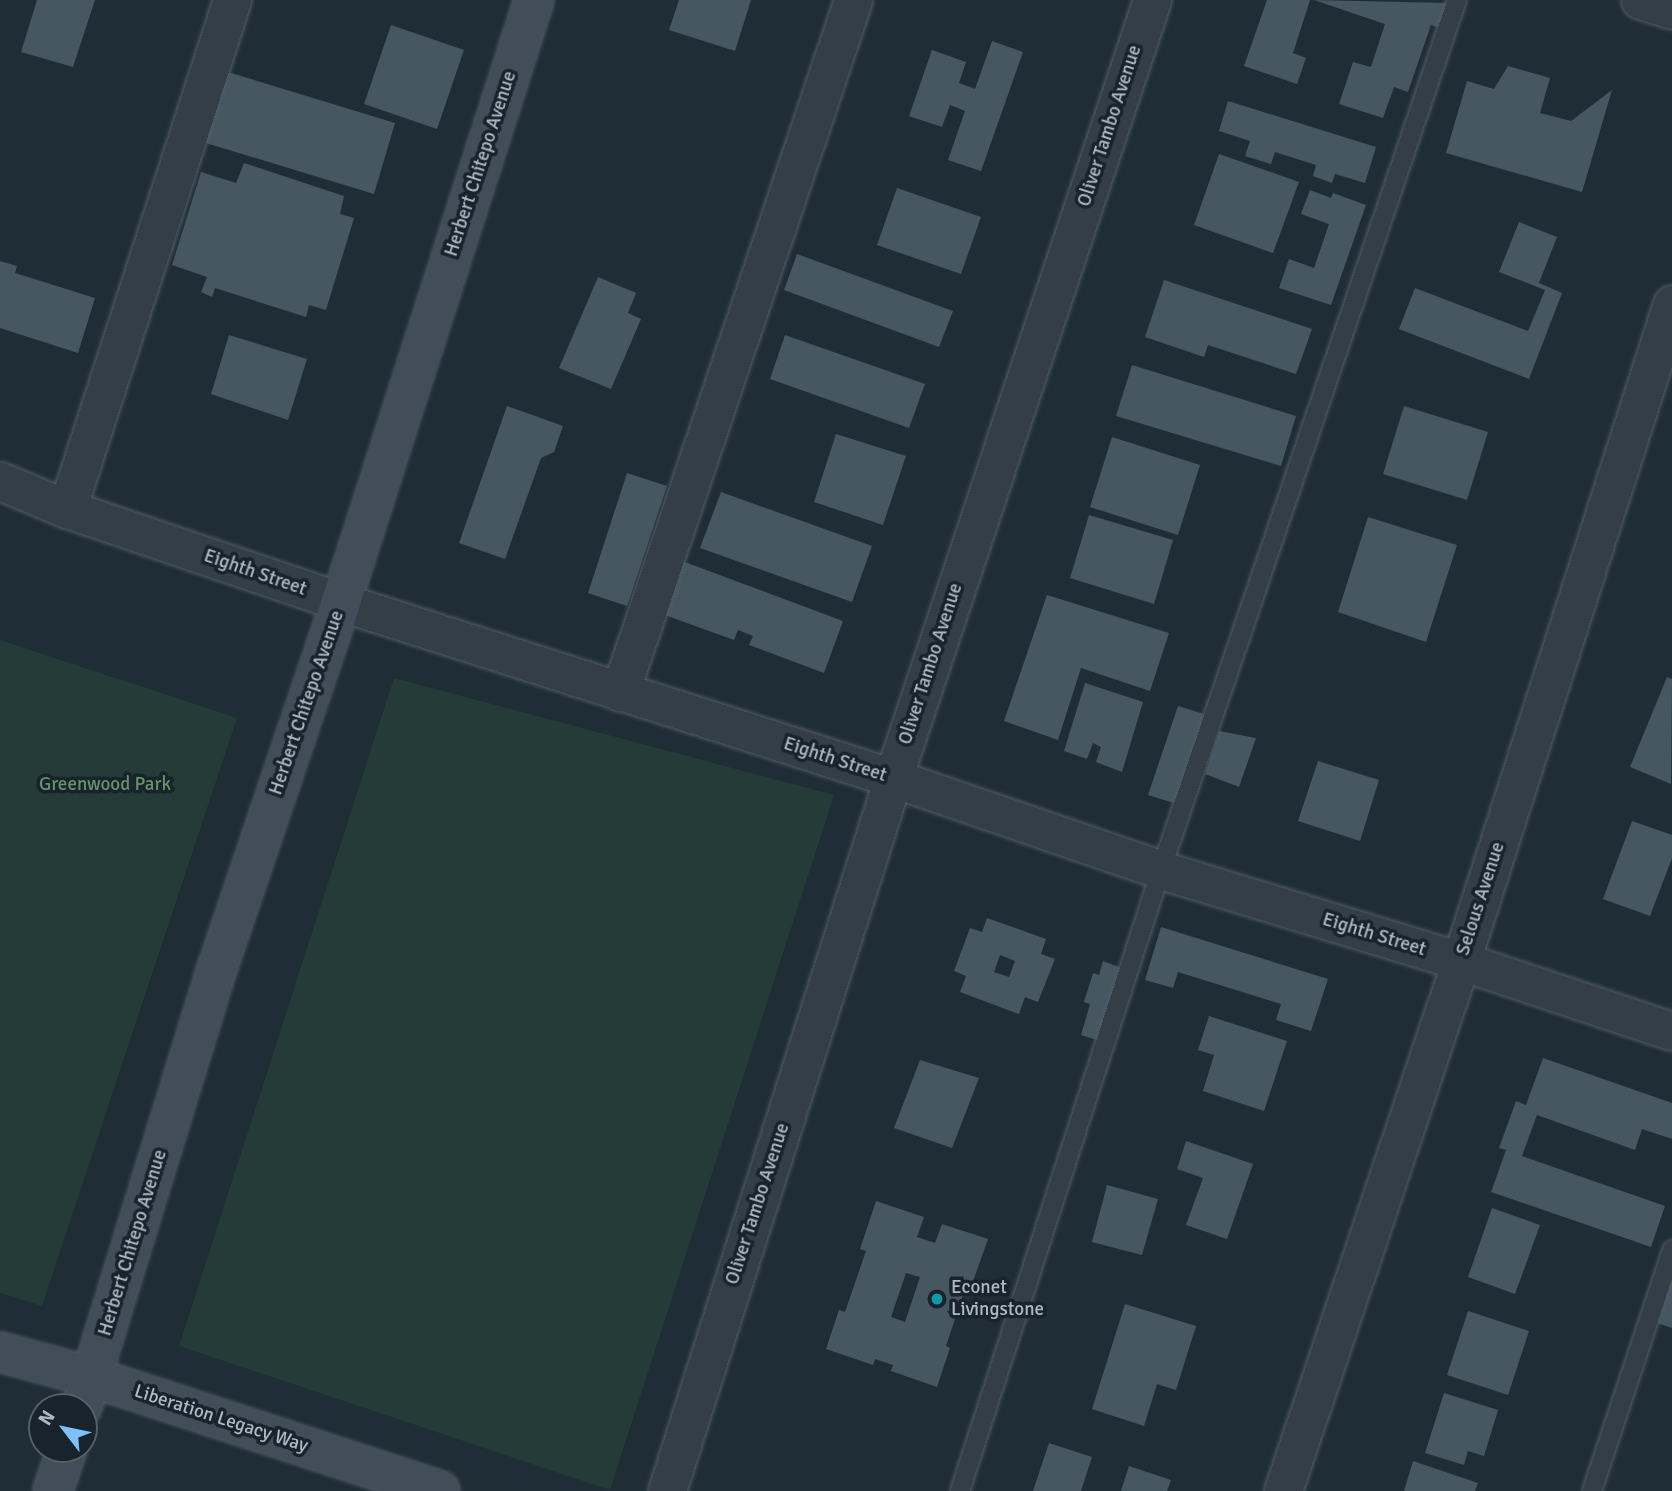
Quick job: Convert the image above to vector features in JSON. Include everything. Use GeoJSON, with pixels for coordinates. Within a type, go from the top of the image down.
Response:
{"type":"FeatureCollection","features":[{"type":"Feature","properties":{"kind":"main road","name":"Herbert Chitepo Avenue"},"geometry":{"type":"LineString","coordinates":[[87,1392],[218,966],[341,602],[534,0]]}},
{"type":"Feature","properties":{"kind":"main road","name":"Liberation Legacy Way"},"geometry":{"type":"LineString","coordinates":[[0,1352],[87,1392],[371,1480],[440,1491]]}},
{"type":"Feature","properties":{"kind":"main road"},"geometry":{"type":"LineString","coordinates":[[53,1491],[62,1463]]}},
{"type":"Feature","properties":{"kind":"street"},"geometry":{"type":"LineString","coordinates":[[67,509],[232,0]]}},
{"type":"Feature","properties":{"kind":"street"},"geometry":{"type":"LineString","coordinates":[[620,692],[853,0]]}},
{"type":"Feature","properties":{"kind":"street","name":"Oliver Tambo Avenue"},"geometry":{"type":"LineString","coordinates":[[667,1491],[892,778],[1152,0]]}},
{"type":"Feature","properties":{"kind":"street"},"geometry":{"type":"LineString","coordinates":[[1640,0],[1672,10]]}},
{"type":"Feature","properties":{"kind":"street","name":"Selous Avenue"},"geometry":{"type":"LineString","coordinates":[[1283,1491],[1461,961],[1672,304]]}},
{"type":"Feature","properties":{"kind":"street","name":"Eighth Street"},"geometry":{"type":"LineString","coordinates":[[0,481],[67,509],[341,602],[892,778],[1161,870],[1461,961],[1672,1031]]}},
{"type":"Feature","properties":{"kind":"lane"},"geometry":{"type":"LineString","coordinates":[[960,1491],[1161,870],[1457,0]]}},
{"type":"Feature","properties":{"kind":"lane"},"geometry":{"type":"LineString","coordinates":[[1592,1491],[1672,1250]]}},
{"type":"Feature","properties":{"kind":"green space","name":"Greenwood Park"},"geometry":{"type":"Polygon","coordinates":[[[0,640],[237,718],[42,1306],[0,1293],[0,640]]]}},
{"type":"Feature","properties":{"kind":"green space"},"geometry":{"type":"Polygon","coordinates":[[[394,678],[834,795],[610,1490],[179,1346],[394,678]]]}},
{"type":"Feature","properties":{"kind":"building"},"geometry":{"type":"Polygon","coordinates":[[[37,0],[95,0],[73,67],[21,52],[37,0]]]}},
{"type":"Feature","properties":{"kind":"building"},"geometry":{"type":"Polygon","coordinates":[[[679,0],[751,0],[735,51],[669,30],[679,0]]]}},
{"type":"Feature","properties":{"kind":"building"},"geometry":{"type":"Polygon","coordinates":[[[1267,0],[1310,0],[1293,53],[1306,58],[1297,84],[1244,66],[1267,0]]]}},
{"type":"Feature","properties":{"kind":"building"},"geometry":{"type":"Polygon","coordinates":[[[1314,0],[1448,3],[1440,28],[1431,25],[1408,92],[1394,87],[1383,118],[1339,104],[1353,62],[1371,67],[1385,24],[1314,0]]]}},
{"type":"Feature","properties":{"kind":"building"},"geometry":{"type":"Polygon","coordinates":[[[391,25],[464,50],[437,129],[364,104],[391,25]]]}},
{"type":"Feature","properties":{"kind":"building"},"geometry":{"type":"Polygon","coordinates":[[[992,41],[1023,52],[981,171],[948,160],[965,111],[950,105],[942,127],[909,116],[932,50],[966,62],[959,83],[975,89],[992,41]]]}},
{"type":"Feature","properties":{"kind":"building"},"geometry":{"type":"Polygon","coordinates":[[[1508,66],[1550,78],[1540,113],[1571,121],[1612,90],[1582,192],[1446,153],[1467,81],[1494,89],[1508,66]]]}},
{"type":"Feature","properties":{"kind":"building"},"geometry":{"type":"Polygon","coordinates":[[[228,72],[395,123],[374,194],[206,143],[228,72]]]}},
{"type":"Feature","properties":{"kind":"building"},"geometry":{"type":"Polygon","coordinates":[[[1228,101],[1376,147],[1365,183],[1335,174],[1332,183],[1313,176],[1316,165],[1275,152],[1271,164],[1245,156],[1250,141],[1219,131],[1228,101]]]}},
{"type":"Feature","properties":{"kind":"building"},"geometry":{"type":"Polygon","coordinates":[[[1219,154],[1299,182],[1273,253],[1194,225],[1219,154]]]}},
{"type":"Feature","properties":{"kind":"building"},"geometry":{"type":"Polygon","coordinates":[[[244,163],[344,196],[340,214],[354,218],[326,310],[309,305],[306,317],[215,288],[212,297],[201,292],[207,277],[172,265],[201,172],[236,183],[244,163]]]}},
{"type":"Feature","properties":{"kind":"building"},"geometry":{"type":"Polygon","coordinates":[[[897,188],[981,217],[961,274],[877,245],[897,188]]]}},
{"type":"Feature","properties":{"kind":"building"},"geometry":{"type":"Polygon","coordinates":[[[1310,190],[1331,198],[1333,193],[1366,205],[1331,305],[1279,288],[1289,259],[1314,268],[1329,224],[1301,214],[1310,190]]]}},
{"type":"Feature","properties":{"kind":"building"},"geometry":{"type":"Polygon","coordinates":[[[1519,222],[1557,237],[1539,283],[1562,293],[1529,379],[1399,329],[1415,288],[1528,331],[1545,290],[1499,272],[1519,222]]]}},
{"type":"Feature","properties":{"kind":"building"},"geometry":{"type":"Polygon","coordinates":[[[797,254],[953,311],[939,347],[784,290],[797,254]]]}},
{"type":"Feature","properties":{"kind":"building"},"geometry":{"type":"Polygon","coordinates":[[[0,261],[17,266],[15,273],[95,298],[78,353],[0,328],[0,261]]]}},
{"type":"Feature","properties":{"kind":"building"},"geometry":{"type":"Polygon","coordinates":[[[598,277],[636,293],[628,313],[641,319],[611,389],[559,368],[598,277]]]}},
{"type":"Feature","properties":{"kind":"building"},"geometry":{"type":"Polygon","coordinates":[[[1164,280],[1312,329],[1296,374],[1208,345],[1204,357],[1145,337],[1164,280]]]}},
{"type":"Feature","properties":{"kind":"building"},"geometry":{"type":"Polygon","coordinates":[[[229,335],[307,359],[288,420],[211,394],[229,335]]]}},
{"type":"Feature","properties":{"kind":"building"},"geometry":{"type":"Polygon","coordinates":[[[785,335],[925,384],[909,428],[770,379],[785,335]]]}},
{"type":"Feature","properties":{"kind":"building"},"geometry":{"type":"Polygon","coordinates":[[[1132,365],[1296,416],[1281,466],[1116,416],[1132,365]]]}},
{"type":"Feature","properties":{"kind":"building"},"geometry":{"type":"Polygon","coordinates":[[[507,406],[563,426],[554,452],[541,458],[505,559],[459,543],[507,406]]]}},
{"type":"Feature","properties":{"kind":"building"},"geometry":{"type":"Polygon","coordinates":[[[1404,406],[1488,432],[1467,500],[1383,474],[1404,406]]]}},
{"type":"Feature","properties":{"kind":"building"},"geometry":{"type":"Polygon","coordinates":[[[836,434],[906,456],[883,525],[814,502],[836,434]]]}},
{"type":"Feature","properties":{"kind":"building"},"geometry":{"type":"Polygon","coordinates":[[[1112,437],[1200,465],[1178,535],[1090,507],[1112,437]]]}},
{"type":"Feature","properties":{"kind":"building"},"geometry":{"type":"Polygon","coordinates":[[[627,473],[667,486],[627,606],[588,593],[627,473]]]}},
{"type":"Feature","properties":{"kind":"building"},"geometry":{"type":"Polygon","coordinates":[[[721,492],[872,546],[852,602],[700,548],[721,492]]]}},
{"type":"Feature","properties":{"kind":"building"},"geometry":{"type":"Polygon","coordinates":[[[1089,515],[1173,540],[1154,604],[1070,578],[1089,515]]]}},
{"type":"Feature","properties":{"kind":"building"},"geometry":{"type":"Polygon","coordinates":[[[1368,517],[1457,545],[1426,642],[1338,612],[1368,517]]]}},
{"type":"Feature","properties":{"kind":"building"},"geometry":{"type":"Polygon","coordinates":[[[682,561],[843,621],[824,673],[749,645],[753,636],[738,630],[734,640],[662,614],[682,561]]]}},
{"type":"Feature","properties":{"kind":"building"},"geometry":{"type":"Polygon","coordinates":[[[1047,595],[1169,633],[1150,691],[1081,668],[1058,740],[1004,721],[1047,595]]]}},
{"type":"Feature","properties":{"kind":"building"},"geometry":{"type":"Polygon","coordinates":[[[1667,677],[1672,679],[1671,784],[1630,767],[1667,677]]]}},
{"type":"Feature","properties":{"kind":"building"},"geometry":{"type":"Polygon","coordinates":[[[1085,683],[1143,702],[1122,772],[1096,762],[1101,747],[1093,743],[1087,759],[1064,751],[1085,683]]]}},
{"type":"Feature","properties":{"kind":"building"},"geometry":{"type":"Polygon","coordinates":[[[1178,706],[1207,715],[1177,804],[1148,795],[1178,706]]]}},
{"type":"Feature","properties":{"kind":"building"},"geometry":{"type":"Polygon","coordinates":[[[1219,731],[1256,738],[1239,787],[1205,774],[1219,731]]]}},
{"type":"Feature","properties":{"kind":"building"},"geometry":{"type":"Polygon","coordinates":[[[1318,761],[1379,780],[1360,841],[1298,821],[1318,761]]]}},
{"type":"Feature","properties":{"kind":"building"},"geometry":{"type":"Polygon","coordinates":[[[1632,821],[1672,835],[1672,858],[1650,916],[1603,899],[1632,821]]]}},
{"type":"Feature","properties":{"kind":"building"},"geometry":{"type":"Polygon","coordinates":[[[987,918],[1046,939],[1041,954],[1055,959],[1038,1002],[1025,997],[1019,1014],[960,992],[966,976],[954,971],[970,928],[982,932],[987,918]],[[1000,955],[994,972],[1009,977],[1015,961],[1000,955]]]}},
{"type":"Feature","properties":{"kind":"building"},"geometry":{"type":"Polygon","coordinates":[[[1161,927],[1328,979],[1311,1031],[1276,1020],[1281,1004],[1178,972],[1173,988],[1145,980],[1161,927]]]}},
{"type":"Feature","properties":{"kind":"building"},"geometry":{"type":"Polygon","coordinates":[[[1103,961],[1122,968],[1100,1041],[1081,1035],[1090,1004],[1084,1002],[1093,973],[1099,975],[1103,961]]]}},
{"type":"Feature","properties":{"kind":"building"},"geometry":{"type":"Polygon","coordinates":[[[1209,1016],[1287,1041],[1264,1111],[1203,1091],[1214,1055],[1198,1050],[1209,1016]]]}},
{"type":"Feature","properties":{"kind":"building"},"geometry":{"type":"Polygon","coordinates":[[[1543,1058],[1672,1103],[1672,1139],[1642,1129],[1635,1150],[1537,1115],[1522,1156],[1665,1206],[1651,1247],[1491,1192],[1506,1150],[1499,1148],[1516,1101],[1526,1105],[1543,1058]]]}},
{"type":"Feature","properties":{"kind":"building"},"geometry":{"type":"Polygon","coordinates":[[[920,1060],[979,1078],[952,1148],[894,1128],[920,1060]]]}},
{"type":"Feature","properties":{"kind":"building"},"geometry":{"type":"Polygon","coordinates":[[[1186,1141],[1253,1164],[1227,1239],[1186,1225],[1203,1178],[1177,1169],[1186,1141]]]}},
{"type":"Feature","properties":{"kind":"building"},"geometry":{"type":"Polygon","coordinates":[[[1107,1185],[1158,1199],[1142,1255],[1092,1242],[1107,1185]]]}},
{"type":"Feature","properties":{"kind":"building","name":"Econet Livingstone"},"geometry":{"type":"Polygon","coordinates":[[[876,1201],[924,1217],[917,1237],[935,1243],[942,1224],[988,1239],[971,1287],[966,1286],[946,1346],[950,1348],[937,1387],[891,1371],[893,1365],[875,1359],[873,1365],[826,1349],[839,1310],[845,1312],[866,1251],[860,1249],[876,1201]],[[906,1273],[891,1317],[905,1322],[920,1277],[906,1273]]]}},
{"type":"Feature","properties":{"kind":"building"},"geometry":{"type":"Polygon","coordinates":[[[1492,1208],[1540,1225],[1515,1294],[1468,1277],[1492,1208]]]}},
{"type":"Feature","properties":{"kind":"building"},"geometry":{"type":"Polygon","coordinates":[[[1672,1273],[1672,1328],[1654,1322],[1672,1273]]]}},
{"type":"Feature","properties":{"kind":"building"},"geometry":{"type":"Polygon","coordinates":[[[1125,1304],[1196,1326],[1176,1390],[1157,1384],[1144,1426],[1092,1409],[1125,1304]]]}},
{"type":"Feature","properties":{"kind":"building"},"geometry":{"type":"Polygon","coordinates":[[[1468,1311],[1529,1331],[1508,1395],[1447,1375],[1468,1311]]]}},
{"type":"Feature","properties":{"kind":"building"},"geometry":{"type":"Polygon","coordinates":[[[1444,1393],[1498,1410],[1484,1456],[1468,1451],[1464,1465],[1425,1453],[1444,1393]]]}},
{"type":"Feature","properties":{"kind":"building"},"geometry":{"type":"Polygon","coordinates":[[[1049,1443],[1092,1457],[1081,1491],[1033,1491],[1049,1443]]]}},
{"type":"Feature","properties":{"kind":"building"},"geometry":{"type":"Polygon","coordinates":[[[1413,1461],[1478,1483],[1475,1491],[1404,1491],[1413,1461]]]}},
{"type":"Feature","properties":{"kind":"building"},"geometry":{"type":"Polygon","coordinates":[[[1129,1466],[1171,1480],[1167,1491],[1121,1491],[1129,1466]]]}},
{"type":"Feature","properties":{"kind":"place","name":"Econet Livingstone"},"geometry":{"type":"Point","coordinates":[937,1299]}}]}
